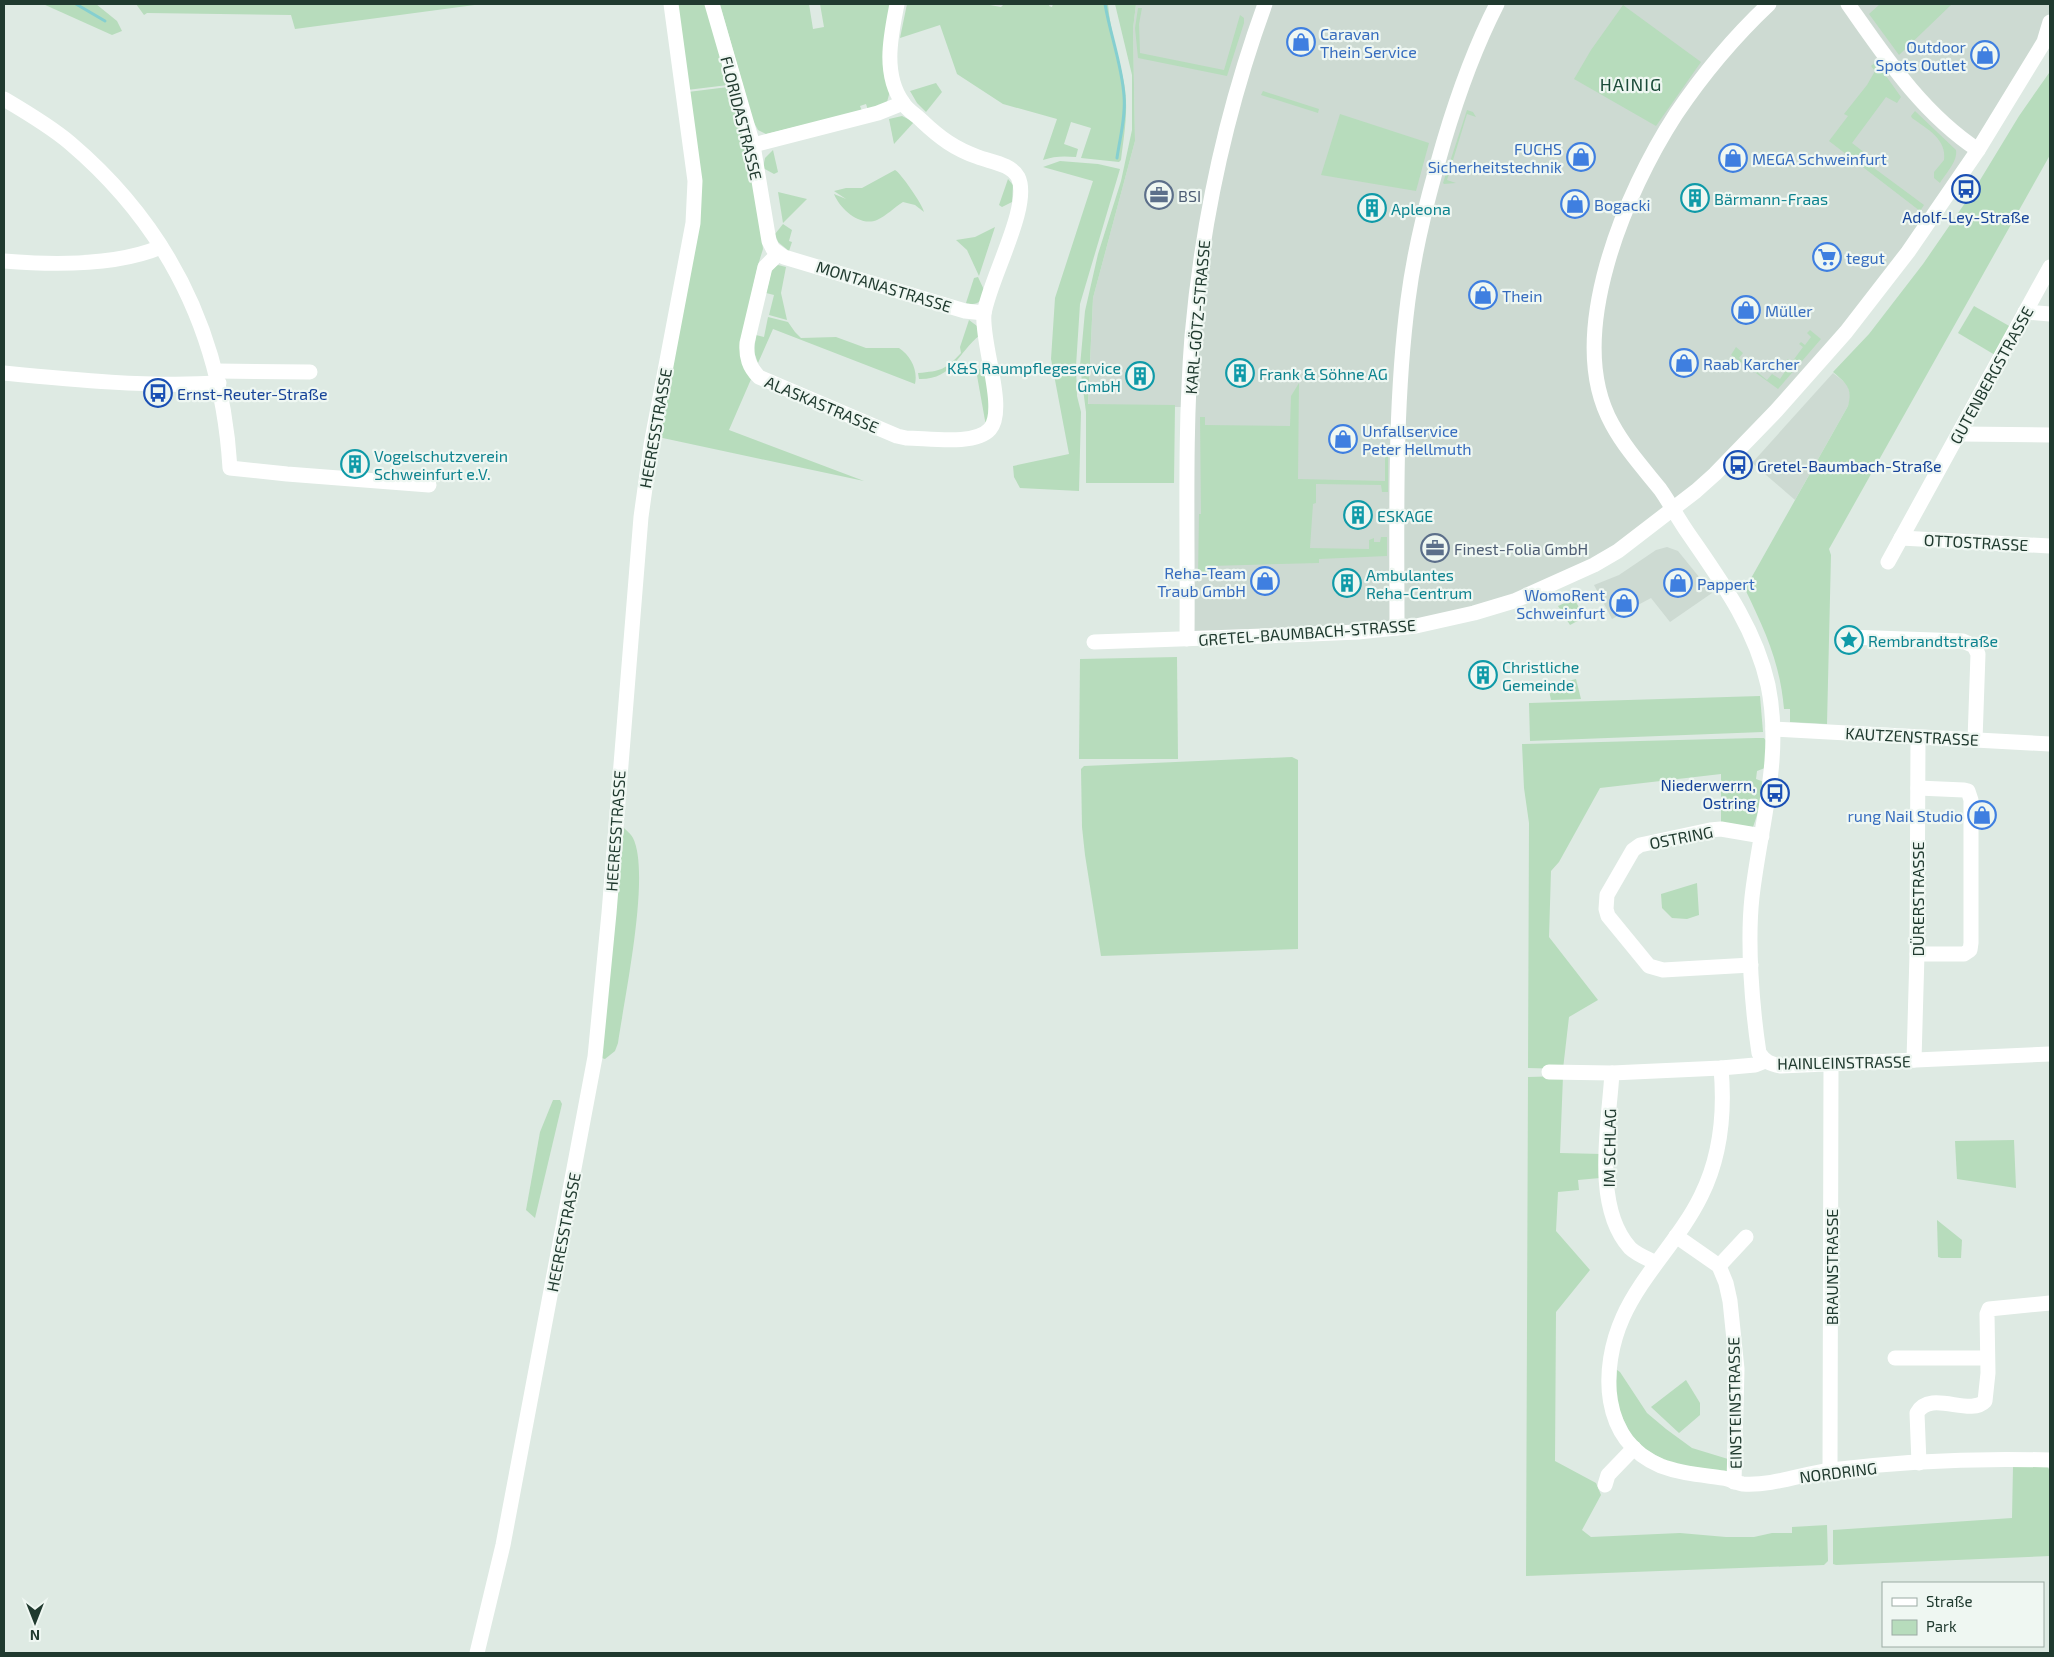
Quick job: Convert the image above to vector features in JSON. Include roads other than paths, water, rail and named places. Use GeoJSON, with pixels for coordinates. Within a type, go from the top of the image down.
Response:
{"type":"FeatureCollection","features":[{"type":"Feature","properties":{"kind":"street","name":"HEERESSTRASSE"},"geometry":{"type":"LineString","coordinates":[[477,1653],[503,1545],[595,1057],[609,913],[641,517],[651,444],[695,202],[693,160],[671,4]]}},
{"type":"Feature","properties":{"kind":"street","name":"FLORIDASTRASSE"},"geometry":{"type":"LineString","coordinates":[[712,4],[753,145],[769,241],[781,255]]}},
{"type":"Feature","properties":{"kind":"street"},"geometry":{"type":"LineString","coordinates":[[897,4],[889,44],[889,56],[893,80],[903,103],[947,143],[963,152],[1009,168],[1017,177],[1022,190],[1020,204],[984,313]]}},
{"type":"Feature","properties":{"kind":"street","name":"KARL-GÖTZ-STRASSE"},"geometry":{"type":"LineString","coordinates":[[1187,640],[1188,413],[1192,336],[1199,275],[1211,196],[1223,137],[1265,4]]}},
{"type":"Feature","properties":{"kind":"street"},"geometry":{"type":"LineString","coordinates":[[1397,628],[1399,412],[1410,282],[1420,230],[1447,130],[1471,62],[1498,4]]}},
{"type":"Feature","properties":{"kind":"street"},"geometry":{"type":"LineString","coordinates":[[1765,1061],[1760,1053],[1758,1044],[1751,965],[1751,901],[1772,777],[1773,729],[1763,664],[1754,640],[1734,601],[1673,509],[1610,421],[1595,374],[1593,350],[1597,311],[1611,256],[1624,217],[1656,148],[1698,83],[1734,38],[1769,4]]}},
{"type":"Feature","properties":{"kind":"street"},"geometry":{"type":"LineString","coordinates":[[1848,4],[1918,99],[1949,130],[1978,150]]}},
{"type":"Feature","properties":{"kind":"street","name":"GRETEL-BAUMBACH-STRASSE"},"geometry":{"type":"LineString","coordinates":[[1094,642],[1187,640],[1397,628],[1474,613],[1542,590],[1618,551],[1715,474],[1776,411],[1841,339],[1908,252],[1978,150],[2047,40],[2050,22]]}},
{"type":"Feature","properties":{"kind":"street"},"geometry":{"type":"LineString","coordinates":[[4,99],[34,117],[69,142],[100,170],[131,204],[161,247],[186,292],[204,332],[218,377],[228,429],[230,468],[429,485]]}},
{"type":"Feature","properties":{"kind":"street"},"geometry":{"type":"LineString","coordinates":[[753,145],[878,114],[903,103]]}},
{"type":"Feature","properties":{"kind":"street"},"geometry":{"type":"LineString","coordinates":[[4,261],[68,262],[112,259],[147,253],[161,247]]}},
{"type":"Feature","properties":{"kind":"street","name":"MONTANASTRASSE"},"geometry":{"type":"LineString","coordinates":[[781,255],[965,311],[984,313]]}},
{"type":"Feature","properties":{"kind":"street","name":"ALASKASTRASSE"},"geometry":{"type":"LineString","coordinates":[[781,255],[765,267],[747,343],[746,353],[750,364],[759,377],[897,436],[906,438],[970,439],[986,432],[994,423],[997,412],[985,334],[984,313]]}},
{"type":"Feature","properties":{"kind":"street","name":"GUTENBERGSTRASSE"},"geometry":{"type":"LineString","coordinates":[[1888,562],[2050,267]]}},
{"type":"Feature","properties":{"kind":"street"},"geometry":{"type":"LineString","coordinates":[[2025,312],[2050,314]]}},
{"type":"Feature","properties":{"kind":"street"},"geometry":{"type":"LineString","coordinates":[[4,373],[186,385],[218,377],[310,372]]}},
{"type":"Feature","properties":{"kind":"street"},"geometry":{"type":"LineString","coordinates":[[1960,434],[2050,435]]}},
{"type":"Feature","properties":{"kind":"street","name":"OTTOSTRASSE"},"geometry":{"type":"LineString","coordinates":[[1901,538],[2050,546]]}},
{"type":"Feature","properties":{"kind":"street"},"geometry":{"type":"LineString","coordinates":[[1848,637],[1964,642],[1974,646],[1978,654],[1974,740]]}},
{"type":"Feature","properties":{"kind":"street","name":"KAUTZENSTRASSE"},"geometry":{"type":"LineString","coordinates":[[1773,729],[2050,744]]}},
{"type":"Feature","properties":{"kind":"street","name":"DÜRERSTRASSE"},"geometry":{"type":"LineString","coordinates":[[1914,1060],[1917,954],[1918,737]]}},
{"type":"Feature","properties":{"kind":"street"},"geometry":{"type":"LineString","coordinates":[[1917,954],[1964,954],[1970,950],[1971,943],[1970,795],[1964,790],[1918,788]]}},
{"type":"Feature","properties":{"kind":"street","name":"OSTRING"},"geometry":{"type":"LineString","coordinates":[[1751,965],[1655,969],[1649,966],[1608,916],[1605,902],[1607,894],[1634,850],[1640,845],[1721,829],[1762,836]]}},
{"type":"Feature","properties":{"kind":"street","name":"HAINLEINSTRASSE"},"geometry":{"type":"LineString","coordinates":[[1550,1072],[1612,1073],[1721,1068],[1765,1061],[1781,1066],[2050,1054]]}},
{"type":"Feature","properties":{"kind":"street","name":"BRAUNSTRASSE"},"geometry":{"type":"LineString","coordinates":[[1830,1470],[1831,1064]]}},
{"type":"Feature","properties":{"kind":"street","name":"NORDRING"},"geometry":{"type":"LineString","coordinates":[[1721,1068],[1724,1101],[1718,1143],[1701,1196],[1623,1317],[1609,1363],[1608,1386],[1611,1407],[1619,1429],[1634,1448],[1659,1465],[1687,1474],[1726,1478],[1734,1482],[1755,1484],[1830,1470],[1999,1459],[2050,1460]]}},
{"type":"Feature","properties":{"kind":"street","name":"IM SCHLAG"},"geometry":{"type":"LineString","coordinates":[[1612,1073],[1605,1171],[1608,1200],[1616,1227],[1631,1248],[1656,1264]]}},
{"type":"Feature","properties":{"kind":"street"},"geometry":{"type":"LineString","coordinates":[[1676,1236],[1719,1266],[1746,1237]]}},
{"type":"Feature","properties":{"kind":"street","name":"EINSTEINSTRASSE"},"geometry":{"type":"LineString","coordinates":[[1719,1266],[1724,1275],[1730,1301],[1736,1369],[1734,1482]]}},
{"type":"Feature","properties":{"kind":"street"},"geometry":{"type":"LineString","coordinates":[[1919,1463],[1917,1413],[1920,1408],[1928,1404],[1982,1404],[1985,1401],[1988,1386],[1986,1314],[1989,1309],[1994,1307],[2050,1303]]}},
{"type":"Feature","properties":{"kind":"street"},"geometry":{"type":"LineString","coordinates":[[1895,1358],[1987,1358]]}},
{"type":"Feature","properties":{"kind":"street"},"geometry":{"type":"LineString","coordinates":[[1605,1485],[1608,1475],[1634,1448]]}},
{"type":"Feature","properties":{"kind":"waterway"},"geometry":{"type":"LineString","coordinates":[[76,4],[105,21]]}},
{"type":"Feature","properties":{"kind":"waterway"},"geometry":{"type":"LineString","coordinates":[[1105,4],[1121,73],[1124,96],[1123,119],[1117,158]]}},
{"type":"Feature","properties":{"kind":"place","name":"Caravan Thein Service"},"geometry":{"type":"Point","coordinates":[1301,42]}},
{"type":"Feature","properties":{"kind":"place","name":"Outdoor Spots Outlet"},"geometry":{"type":"Point","coordinates":[1985,55]}},
{"type":"Feature","properties":{"kind":"place","name":"FUCHS Sicherheitstechnik"},"geometry":{"type":"Point","coordinates":[1581,157]}},
{"type":"Feature","properties":{"kind":"place","name":"MEGA Schweinfurt"},"geometry":{"type":"Point","coordinates":[1733,158]}},
{"type":"Feature","properties":{"kind":"place","name":"Adolf-Ley-Straße"},"geometry":{"type":"Point","coordinates":[1966,189]}},
{"type":"Feature","properties":{"kind":"place","name":"BSI"},"geometry":{"type":"Point","coordinates":[1159,195]}},
{"type":"Feature","properties":{"kind":"place","name":"Bärmann-Fraas"},"geometry":{"type":"Point","coordinates":[1695,198]}},
{"type":"Feature","properties":{"kind":"place","name":"Bogacki"},"geometry":{"type":"Point","coordinates":[1575,204]}},
{"type":"Feature","properties":{"kind":"place","name":"Apleona"},"geometry":{"type":"Point","coordinates":[1372,208]}},
{"type":"Feature","properties":{"kind":"place","name":"tegut"},"geometry":{"type":"Point","coordinates":[1827,257]}},
{"type":"Feature","properties":{"kind":"place","name":"Thein"},"geometry":{"type":"Point","coordinates":[1483,295]}},
{"type":"Feature","properties":{"kind":"place","name":"Müller"},"geometry":{"type":"Point","coordinates":[1746,310]}},
{"type":"Feature","properties":{"kind":"place","name":"Raab Karcher"},"geometry":{"type":"Point","coordinates":[1684,363]}},
{"type":"Feature","properties":{"kind":"place","name":"Frank & Söhne AG"},"geometry":{"type":"Point","coordinates":[1240,373]}},
{"type":"Feature","properties":{"kind":"place","name":"K&S Raumpflegeservice GmbH"},"geometry":{"type":"Point","coordinates":[1140,376]}},
{"type":"Feature","properties":{"kind":"place","name":"Ernst-Reuter-Straße"},"geometry":{"type":"Point","coordinates":[158,393]}},
{"type":"Feature","properties":{"kind":"place","name":"Unfallservice Peter Hellmuth"},"geometry":{"type":"Point","coordinates":[1343,439]}},
{"type":"Feature","properties":{"kind":"place","name":"Vogelschutzverein Schweinfurt e.V."},"geometry":{"type":"Point","coordinates":[355,464]}},
{"type":"Feature","properties":{"kind":"place","name":"Gretel-Baumbach-Straße"},"geometry":{"type":"Point","coordinates":[1738,465]}},
{"type":"Feature","properties":{"kind":"place","name":"ESKAGE"},"geometry":{"type":"Point","coordinates":[1358,515]}},
{"type":"Feature","properties":{"kind":"place","name":"Finest-Folia GmbH"},"geometry":{"type":"Point","coordinates":[1435,548]}},
{"type":"Feature","properties":{"kind":"place","name":"Reha-Team Traub GmbH"},"geometry":{"type":"Point","coordinates":[1265,581]}},
{"type":"Feature","properties":{"kind":"place","name":"Ambulantes Reha-Centrum"},"geometry":{"type":"Point","coordinates":[1347,583]}},
{"type":"Feature","properties":{"kind":"place","name":"Pappert"},"geometry":{"type":"Point","coordinates":[1678,583]}},
{"type":"Feature","properties":{"kind":"place","name":"WomoRent Schweinfurt"},"geometry":{"type":"Point","coordinates":[1624,603]}},
{"type":"Feature","properties":{"kind":"place","name":"Rembrandtstraße"},"geometry":{"type":"Point","coordinates":[1849,640]}},
{"type":"Feature","properties":{"kind":"place","name":"Christliche Gemeinde"},"geometry":{"type":"Point","coordinates":[1483,675]}},
{"type":"Feature","properties":{"kind":"place","name":"Niederwerrn, Ostring"},"geometry":{"type":"Point","coordinates":[1775,793]}},
{"type":"Feature","properties":{"kind":"place","name":"rung Nail Studio"},"geometry":{"type":"Point","coordinates":[1982,815]}},
{"type":"Feature","properties":{"kind":"district","name":"HAINIG"},"geometry":{"type":"Point","coordinates":[1631,84]}}]}
